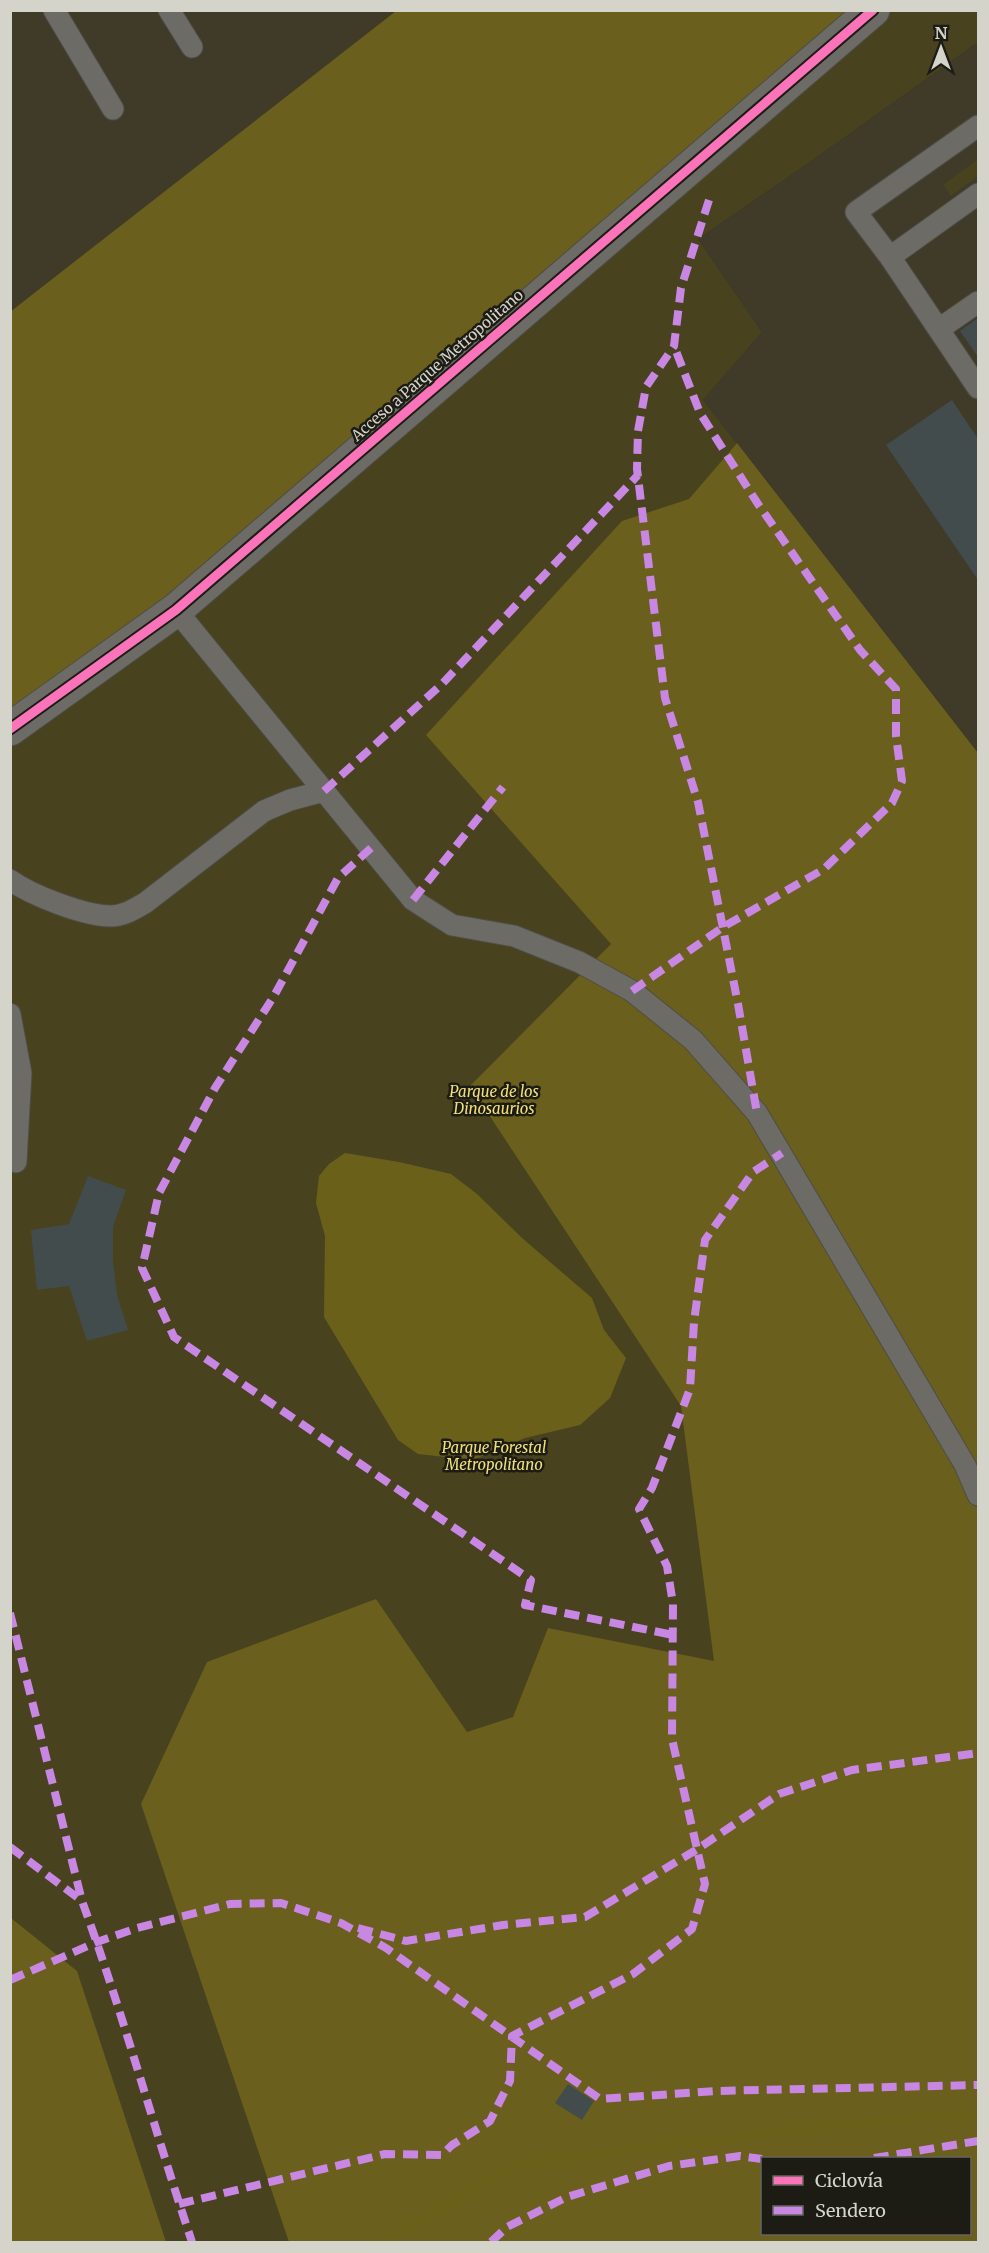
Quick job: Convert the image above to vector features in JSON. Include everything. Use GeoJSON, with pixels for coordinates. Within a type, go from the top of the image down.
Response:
{"type":"FeatureCollection","features":[{"type":"Feature","properties":{"kind":"street","name":"Acceso a Parque Metropolitano"},"geometry":{"type":"LineString","coordinates":[[10,729],[176,610],[873,10]]}},
{"type":"Feature","properties":{"kind":"lane"},"geometry":{"type":"LineString","coordinates":[[54,10],[113,109]]}},
{"type":"Feature","properties":{"kind":"lane"},"geometry":{"type":"LineString","coordinates":[[169,10],[192,47]]}},
{"type":"Feature","properties":{"kind":"lane"},"geometry":{"type":"LineString","coordinates":[[978,126],[856,212],[890,257],[978,387]]}},
{"type":"Feature","properties":{"kind":"lane"},"geometry":{"type":"LineString","coordinates":[[890,257],[978,194]]}},
{"type":"Feature","properties":{"kind":"lane"},"geometry":{"type":"LineString","coordinates":[[939,329],[978,302]]}},
{"type":"Feature","properties":{"kind":"lane"},"geometry":{"type":"LineString","coordinates":[[176,610],[413,900],[452,925],[514,936],[579,962],[632,991],[693,1040],[757,1113],[965,1465],[978,1495]]}},
{"type":"Feature","properties":{"kind":"lane"},"geometry":{"type":"LineString","coordinates":[[10,880],[24,890],[86,912],[110,916],[124,914],[145,903],[264,811],[290,800],[324,791]]}},
{"type":"Feature","properties":{"kind":"lane"},"geometry":{"type":"LineString","coordinates":[[10,1014],[21,1073],[16,1162]]}},
{"type":"Feature","properties":{"kind":"shaded area"},"geometry":{"type":"Polygon","coordinates":[[[11,11],[396,11],[11,312],[11,11]]]}},
{"type":"Feature","properties":{"kind":"shaded area"},"geometry":{"type":"Polygon","coordinates":[[[978,42],[978,753],[703,400],[762,332],[698,239],[978,42]]]}},
{"type":"Feature","properties":{"kind":"shaded area"},"geometry":{"type":"Polygon","coordinates":[[[345,1153],[451,1174],[477,1194],[522,1238],[592,1298],[604,1330],[626,1358],[610,1398],[580,1425],[525,1438],[473,1460],[418,1454],[398,1440],[324,1317],[325,1236],[316,1203],[319,1176],[329,1164],[345,1153]]]}},
{"type":"Feature","properties":{"kind":"green space","name":"Parque Forestal Metropolitano"},"geometry":{"type":"Polygon","coordinates":[[[396,11],[978,11],[978,42],[698,239],[762,332],[703,400],[978,753],[978,2242],[11,2242],[10,312],[396,11]]]}},
{"type":"Feature","properties":{"kind":"green space"},"geometry":{"type":"Polygon","coordinates":[[[396,11],[851,11],[176,610],[11,729],[10,312],[396,11]]]}},
{"type":"Feature","properties":{"kind":"green space"},"geometry":{"type":"Polygon","coordinates":[[[978,159],[978,176],[951,196],[943,185],[978,159]]]}},
{"type":"Feature","properties":{"kind":"green space","name":"Parque de los Dinosaurios"},"geometry":{"type":"Polygon","coordinates":[[[737,443],[978,753],[978,2242],[289,2242],[141,1804],[207,1662],[376,1599],[467,1732],[513,1717],[548,1628],[714,1661],[681,1406],[470,1086],[611,944],[426,735],[622,521],[689,499],[737,443]]]}},
{"type":"Feature","properties":{"kind":"green space"},"geometry":{"type":"Polygon","coordinates":[[[11,1918],[77,1971],[166,2242],[11,2242],[11,1918]]]}},
{"type":"Feature","properties":{"kind":"building"},"geometry":{"type":"Polygon","coordinates":[[[978,318],[978,357],[960,331],[978,318]]]}},
{"type":"Feature","properties":{"kind":"building"},"geometry":{"type":"Polygon","coordinates":[[[952,400],[978,439],[978,580],[886,445],[952,400]]]}},
{"type":"Feature","properties":{"kind":"building"},"geometry":{"type":"Polygon","coordinates":[[[88,1176],[126,1190],[113,1227],[113,1262],[117,1295],[128,1330],[87,1341],[69,1286],[37,1290],[31,1230],[69,1224],[88,1176]]]}},
{"type":"Feature","properties":{"kind":"building"},"geometry":{"type":"Polygon","coordinates":[[[568,2084],[594,2101],[582,2120],[555,2103],[568,2084]]]}},
{"type":"Feature","properties":{"kind":"waterway"},"geometry":{"type":"LineString","coordinates":[[384,2242],[515,2164],[853,2123],[978,2113]]}},
{"type":"Feature","properties":{"kind":"marked path"},"geometry":{"type":"LineString","coordinates":[[709,200],[681,288],[674,346],[646,387],[638,431],[637,469],[665,698],[698,802],[757,1113]]}},
{"type":"Feature","properties":{"kind":"marked path"},"geometry":{"type":"LineString","coordinates":[[632,991],[723,927],[824,869],[892,803],[902,781],[896,736],[896,689],[860,650],[758,504],[700,413],[674,346]]}},
{"type":"Feature","properties":{"kind":"marked path"},"geometry":{"type":"LineString","coordinates":[[324,791],[443,683],[638,475]]}},
{"type":"Feature","properties":{"kind":"marked path"},"geometry":{"type":"LineString","coordinates":[[413,900],[503,787]]}},
{"type":"Feature","properties":{"kind":"marked path"},"geometry":{"type":"LineString","coordinates":[[371,848],[338,878],[274,996],[215,1088],[159,1193],[142,1268],[174,1337],[531,1580],[525,1605],[673,1635]]}},
{"type":"Feature","properties":{"kind":"marked path"},"geometry":{"type":"LineString","coordinates":[[179,2204],[385,2154],[442,2155],[452,2145],[490,2121],[510,2081],[512,2036],[633,1974],[692,1929],[705,1884],[672,1739],[673,1604],[667,1566],[639,1509],[652,1488],[690,1389],[694,1322],[705,1240],[753,1172],[782,1153]]}},
{"type":"Feature","properties":{"kind":"marked path"},"geometry":{"type":"LineString","coordinates":[[10,1613],[82,1901],[192,2242]]}},
{"type":"Feature","properties":{"kind":"marked path"},"geometry":{"type":"LineString","coordinates":[[358,1928],[406,1941],[503,1925],[585,1917],[696,1850],[779,1794],[852,1770],[978,1753]]}},
{"type":"Feature","properties":{"kind":"marked path"},"geometry":{"type":"LineString","coordinates":[[10,1847],[82,1901]]}},
{"type":"Feature","properties":{"kind":"marked path"},"geometry":{"type":"LineString","coordinates":[[10,1980],[97,1942],[137,1928],[230,1904],[281,1903],[341,1923],[386,1948],[600,2099],[716,2091],[978,2085]]}},
{"type":"Feature","properties":{"kind":"marked path"},"geometry":{"type":"LineString","coordinates":[[880,2157],[978,2141]]}},
{"type":"Feature","properties":{"kind":"marked path"},"geometry":{"type":"LineString","coordinates":[[491,2242],[507,2227],[567,2197],[669,2166],[740,2156],[761,2159]]}},
{"type":"Feature","properties":{"kind":"cycle path"},"geometry":{"type":"LineString","coordinates":[[10,729],[176,610],[873,10]]}}]}
